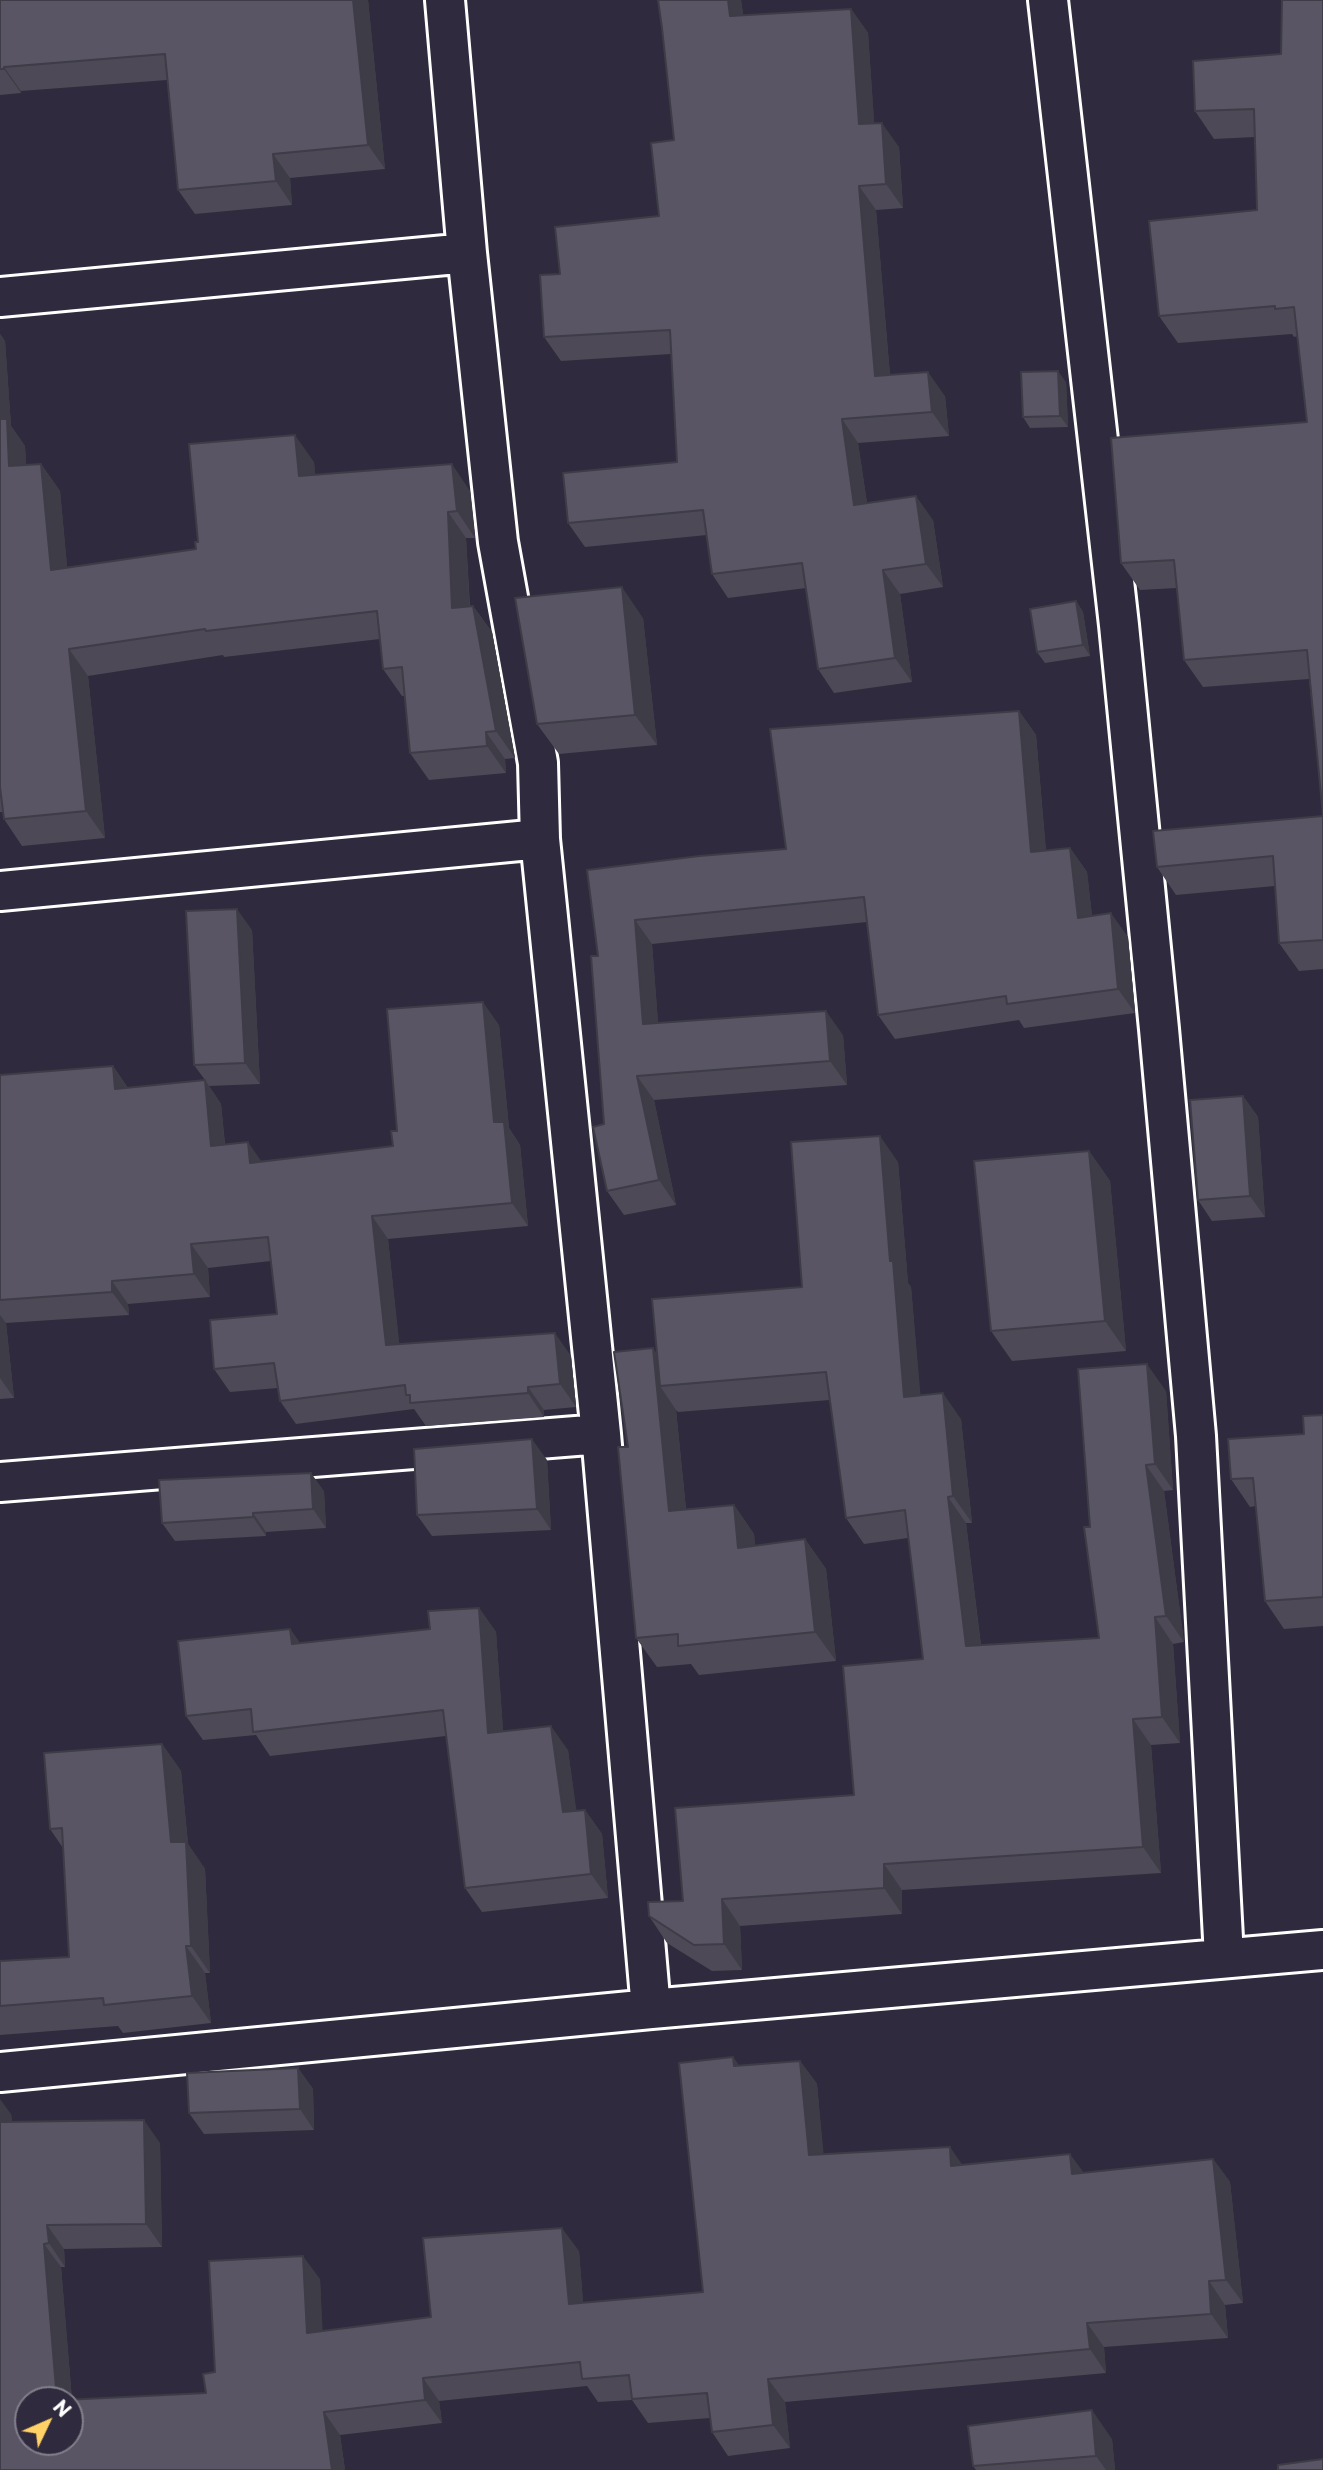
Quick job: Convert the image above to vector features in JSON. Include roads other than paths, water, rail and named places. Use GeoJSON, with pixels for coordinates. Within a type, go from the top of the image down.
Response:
{"type":"FeatureCollection","features":[{"type":"Feature","properties":{"kind":"street"},"geometry":{"type":"LineString","coordinates":[[445,0],[467,253],[498,542],[538,764],[540,839],[601,1434],[651,2009]]}},
{"type":"Feature","properties":{"kind":"street"},"geometry":{"type":"LineString","coordinates":[[1048,0],[1122,652],[1196,1436],[1224,1958]]}},
{"type":"Feature","properties":{"kind":"street"},"geometry":{"type":"LineString","coordinates":[[0,297],[467,253]]}},
{"type":"Feature","properties":{"kind":"street"},"geometry":{"type":"LineString","coordinates":[[0,891],[540,839]]}},
{"type":"Feature","properties":{"kind":"street"},"geometry":{"type":"LineString","coordinates":[[0,1482],[601,1434]]}},
{"type":"Feature","properties":{"kind":"street"},"geometry":{"type":"LineString","coordinates":[[0,2072],[651,2009],[1323,1950]]}}]}
